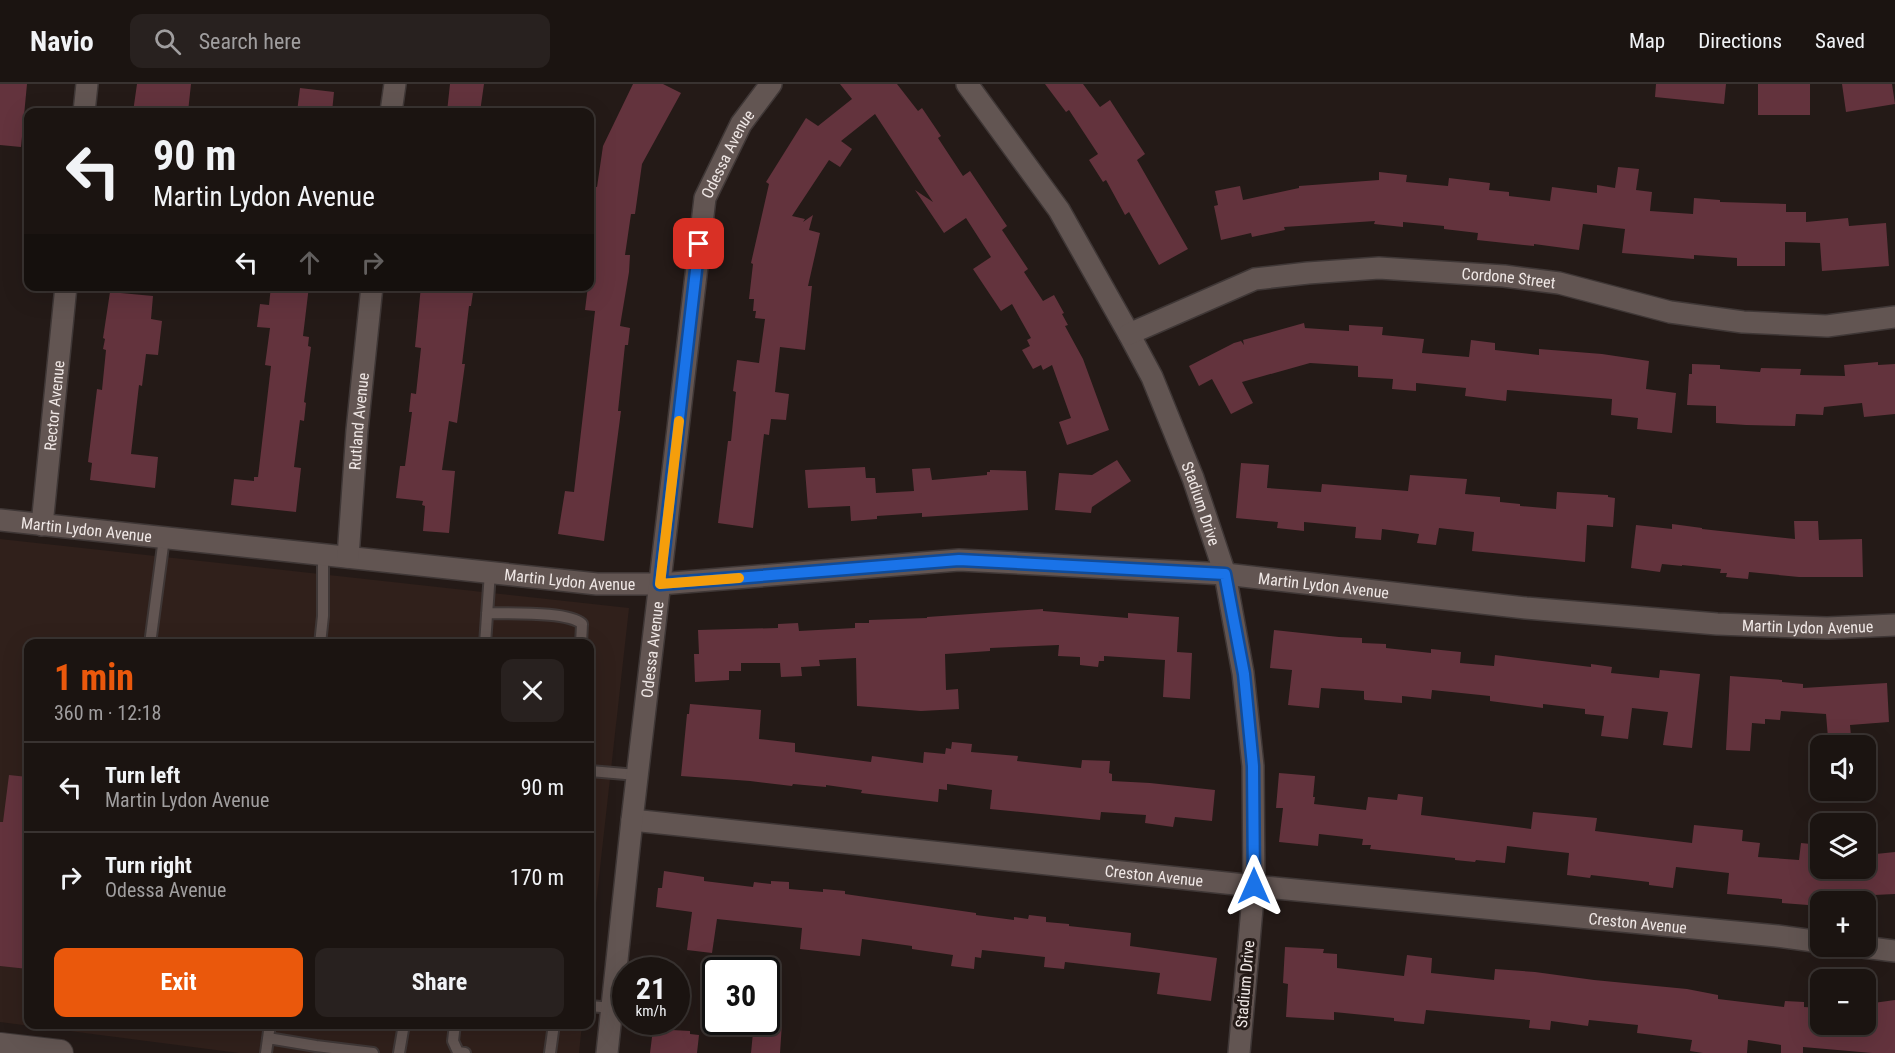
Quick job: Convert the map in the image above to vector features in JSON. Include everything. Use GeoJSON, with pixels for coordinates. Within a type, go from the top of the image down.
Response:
{"type":"FeatureCollection","features":[{"type":"Feature","properties":{"kind":"street"},"geometry":{"type":"LineString","coordinates":[[84,108],[87,84]]}},
{"type":"Feature","properties":{"kind":"street"},"geometry":{"type":"LineString","coordinates":[[392,108],[395,84]]}},
{"type":"Feature","properties":{"kind":"street","name":"Odessa Avenue"},"geometry":{"type":"LineString","coordinates":[[617,957],[705,198],[741,124],[771,84]]}},
{"type":"Feature","properties":{"kind":"street","name":"Stadium Drive"},"geometry":{"type":"LineString","coordinates":[[967,84],[1059,210],[1129,334],[1152,378],[1193,478],[1225,574],[1244,674],[1253,766],[1254,886],[1239,1053]]}},
{"type":"Feature","properties":{"kind":"street","name":"Cordone Street"},"geometry":{"type":"LineString","coordinates":[[1129,334],[1255,279],[1379,268],[1504,276],[1558,283],[1670,312],[1743,322],[1827,326],[1895,317]]}},
{"type":"Feature","properties":{"kind":"street","name":"Rector Avenue"},"geometry":{"type":"LineString","coordinates":[[42,525],[65,291]]}},
{"type":"Feature","properties":{"kind":"street","name":"Rutland Avenue"},"geometry":{"type":"LineString","coordinates":[[348,557],[357,430],[371,291]]}},
{"type":"Feature","properties":{"kind":"street","name":"Martin Lydon Avenue"},"geometry":{"type":"LineString","coordinates":[[0,520],[597,584],[660,584],[959,560],[1225,574],[1526,608],[1705,623],[1827,628],[1895,625]]}},
{"type":"Feature","properties":{"kind":"street","name":"Creston Avenue"},"geometry":{"type":"LineString","coordinates":[[632,820],[1254,886],[1810,941]]}},
{"type":"Feature","properties":{"kind":"street"},"geometry":{"type":"LineString","coordinates":[[1876,949],[1895,951]]}},
{"type":"Feature","properties":{"kind":"street","name":"Odessa Avenue"},"geometry":{"type":"LineString","coordinates":[[607,1053],[612,1008]]}},
{"type":"Feature","properties":{"kind":"street"},"geometry":{"type":"LineString","coordinates":[[0,1046],[60,1053]]}},
{"type":"Feature","properties":{"kind":"lane"},"geometry":{"type":"LineString","coordinates":[[151,639],[164,538]]}},
{"type":"Feature","properties":{"kind":"lane"},"geometry":{"type":"LineString","coordinates":[[321,639],[324,554]]}},
{"type":"Feature","properties":{"kind":"lane"},"geometry":{"type":"LineString","coordinates":[[485,639],[489,572]]}},
{"type":"Feature","properties":{"kind":"lane"},"geometry":{"type":"LineString","coordinates":[[487,613],[558,616],[576,620],[582,624],[581,639]]}},
{"type":"Feature","properties":{"kind":"lane"},"geometry":{"type":"LineString","coordinates":[[594,771],[637,775]]}},
{"type":"Feature","properties":{"kind":"lane"},"geometry":{"type":"LineString","coordinates":[[594,1006],[612,1008]]}},
{"type":"Feature","properties":{"kind":"lane"},"geometry":{"type":"LineString","coordinates":[[266,1053],[269,1029]]}},
{"type":"Feature","properties":{"kind":"lane"},"geometry":{"type":"LineString","coordinates":[[399,1053],[403,1029]]}},
{"type":"Feature","properties":{"kind":"lane"},"geometry":{"type":"LineString","coordinates":[[454,1029],[453,1041],[458,1052],[465,1053]]}},
{"type":"Feature","properties":{"kind":"lane"},"geometry":{"type":"LineString","coordinates":[[550,1053],[553,1029]]}},
{"type":"Feature","properties":{"kind":"lane"},"geometry":{"type":"LineString","coordinates":[[268,1038],[316,1047],[373,1053]]}},
{"type":"Feature","properties":{"kind":"shaded area"},"geometry":{"type":"Polygon","coordinates":[[[0,539],[629,608],[594,922],[594,639],[24,639],[24,1025],[0,1022],[0,539]]]}},
{"type":"Feature","properties":{"kind":"shaded area"},"geometry":{"type":"Polygon","coordinates":[[[54,1029],[582,1029],[579,1053],[239,1053],[54,1029]]]}},
{"type":"Feature","properties":{"kind":"building"},"geometry":{"type":"Polygon","coordinates":[[[0,84],[27,84],[21,147],[0,145],[0,84]]]}},
{"type":"Feature","properties":{"kind":"building"},"geometry":{"type":"Polygon","coordinates":[[[137,84],[191,84],[188,108],[134,108],[137,84]]]}},
{"type":"Feature","properties":{"kind":"building"},"geometry":{"type":"Polygon","coordinates":[[[450,84],[484,84],[481,108],[447,108],[450,84]]]}},
{"type":"Feature","properties":{"kind":"building"},"geometry":{"type":"Polygon","coordinates":[[[633,84],[663,84],[681,93],[642,164],[635,214],[631,214],[625,255],[630,255],[629,272],[620,326],[630,328],[628,345],[625,345],[618,411],[621,411],[604,541],[558,534],[565,491],[574,492],[595,311],[585,310],[587,291],[594,291],[594,187],[597,187],[603,146],[633,84]]]}},
{"type":"Feature","properties":{"kind":"building"},"geometry":{"type":"Polygon","coordinates":[[[840,84],[897,84],[918,111],[922,108],[941,136],[938,138],[963,176],[970,171],[1007,226],[1002,230],[1028,269],[1024,272],[1043,301],[1054,295],[1064,313],[1062,314],[1068,325],[1065,326],[1083,359],[1109,430],[1067,445],[1059,422],[1071,418],[1052,365],[1043,370],[1041,365],[1033,369],[1022,350],[1030,346],[1027,340],[1031,338],[1012,304],[1001,311],[973,269],[991,257],[966,218],[944,233],[915,190],[933,202],[875,114],[841,141],[852,149],[840,167],[829,160],[792,216],[805,219],[803,222],[813,215],[809,230],[820,233],[808,286],[812,286],[805,350],[780,347],[775,392],[789,394],[786,420],[771,419],[769,435],[764,434],[753,528],[718,523],[728,441],[731,441],[737,360],[759,363],[765,319],[755,318],[754,299],[749,299],[753,264],[751,263],[769,184],[766,182],[806,118],[818,126],[852,99],[840,84]]]}},
{"type":"Feature","properties":{"kind":"building"},"geometry":{"type":"Polygon","coordinates":[[[1045,84],[1083,84],[1100,107],[1110,100],[1145,154],[1137,160],[1188,249],[1159,265],[1129,212],[1125,215],[1106,180],[1103,182],[1089,160],[1098,154],[1069,110],[1066,112],[1045,84]]]}},
{"type":"Feature","properties":{"kind":"building"},"geometry":{"type":"Polygon","coordinates":[[[1656,84],[1726,84],[1724,104],[1655,97],[1656,84]]]}},
{"type":"Feature","properties":{"kind":"building"},"geometry":{"type":"Polygon","coordinates":[[[1758,84],[1810,84],[1810,115],[1758,115],[1758,84]]]}},
{"type":"Feature","properties":{"kind":"building"},"geometry":{"type":"Polygon","coordinates":[[[1842,84],[1892,84],[1895,104],[1846,112],[1842,84]]]}},
{"type":"Feature","properties":{"kind":"building"},"geometry":{"type":"Polygon","coordinates":[[[300,88],[334,92],[332,108],[298,108],[300,88]]]}},
{"type":"Feature","properties":{"kind":"building"},"geometry":{"type":"Polygon","coordinates":[[[1618,167],[1639,169],[1636,190],[1652,192],[1650,211],[1693,214],[1694,198],[1720,200],[1720,202],[1786,204],[1786,212],[1806,212],[1806,222],[1848,218],[1849,226],[1886,223],[1889,266],[1822,271],[1820,243],[1785,242],[1785,266],[1737,266],[1737,258],[1694,255],[1694,259],[1622,253],[1625,229],[1583,224],[1579,250],[1477,240],[1478,233],[1444,229],[1444,226],[1403,222],[1403,227],[1374,224],[1375,221],[1284,227],[1285,230],[1252,237],[1251,233],[1221,240],[1214,206],[1218,205],[1215,191],[1240,186],[1243,200],[1299,188],[1299,186],[1379,180],[1379,172],[1407,175],[1406,182],[1448,186],[1449,178],[1490,183],[1489,190],[1509,192],[1509,196],[1550,201],[1552,187],[1597,193],[1597,185],[1615,188],[1618,167]]]}},
{"type":"Feature","properties":{"kind":"building"},"geometry":{"type":"Polygon","coordinates":[[[270,291],[308,291],[303,336],[309,337],[308,346],[311,347],[304,421],[300,420],[294,467],[301,468],[296,512],[231,505],[234,479],[254,481],[254,477],[258,477],[271,366],[265,365],[270,328],[257,327],[260,304],[269,305],[270,291]]]}},
{"type":"Feature","properties":{"kind":"building"},"geometry":{"type":"Polygon","coordinates":[[[421,291],[473,291],[471,306],[469,306],[462,364],[465,364],[457,423],[449,421],[442,470],[455,471],[449,533],[423,531],[425,506],[422,505],[423,501],[396,498],[400,466],[405,466],[412,412],[409,412],[411,393],[416,394],[421,348],[415,347],[421,291]]]}},
{"type":"Feature","properties":{"kind":"building"},"geometry":{"type":"Polygon","coordinates":[[[110,292],[153,296],[151,319],[162,321],[158,355],[146,354],[142,386],[139,385],[131,454],[158,457],[155,488],[90,480],[92,463],[88,462],[97,389],[102,390],[106,350],[103,349],[105,339],[103,338],[110,292]]]}},
{"type":"Feature","properties":{"kind":"building"},"geometry":{"type":"Polygon","coordinates":[[[1304,323],[1305,328],[1349,331],[1349,325],[1383,327],[1382,335],[1424,339],[1422,353],[1469,357],[1471,340],[1495,343],[1495,350],[1539,355],[1539,349],[1602,354],[1649,361],[1646,389],[1676,393],[1672,433],[1637,429],[1638,418],[1611,415],[1612,399],[1507,390],[1506,401],[1465,396],[1466,388],[1416,383],[1416,391],[1392,389],[1393,379],[1358,377],[1358,366],[1310,363],[1242,382],[1253,403],[1231,414],[1212,379],[1199,386],[1189,366],[1234,343],[1241,341],[1244,345],[1243,340],[1304,323]]]}},
{"type":"Feature","properties":{"kind":"building"},"geometry":{"type":"Polygon","coordinates":[[[1878,362],[1878,365],[1895,364],[1895,414],[1864,417],[1862,403],[1824,407],[1823,415],[1796,414],[1795,426],[1746,425],[1716,423],[1716,406],[1687,405],[1692,364],[1720,365],[1720,369],[1760,372],[1761,368],[1801,369],[1800,375],[1845,376],[1844,365],[1878,362]]]}},
{"type":"Feature","properties":{"kind":"building"},"geometry":{"type":"Polygon","coordinates":[[[1117,460],[1131,481],[1092,507],[1091,513],[1055,510],[1059,473],[1092,475],[1117,460]]]}},
{"type":"Feature","properties":{"kind":"building"},"geometry":{"type":"Polygon","coordinates":[[[1241,463],[1269,465],[1267,488],[1321,492],[1322,484],[1408,491],[1410,475],[1467,479],[1465,494],[1500,497],[1500,502],[1520,504],[1520,506],[1556,509],[1557,492],[1608,495],[1608,497],[1615,498],[1613,527],[1587,525],[1585,562],[1472,551],[1474,532],[1439,528],[1436,545],[1417,543],[1419,534],[1382,529],[1381,540],[1355,538],[1356,527],[1304,522],[1304,531],[1277,528],[1278,522],[1236,518],[1241,463]]]}},
{"type":"Feature","properties":{"kind":"building"},"geometry":{"type":"Polygon","coordinates":[[[865,467],[866,478],[875,478],[876,493],[914,491],[912,469],[930,468],[932,480],[987,475],[990,470],[1026,471],[1028,510],[922,517],[922,513],[877,516],[877,519],[851,521],[850,506],[808,508],[805,470],[865,467]]]}},
{"type":"Feature","properties":{"kind":"building"},"geometry":{"type":"Polygon","coordinates":[[[1794,521],[1818,521],[1819,540],[1862,539],[1863,577],[1799,577],[1749,572],[1748,579],[1726,577],[1727,573],[1720,573],[1721,569],[1682,565],[1662,564],[1660,572],[1631,568],[1636,525],[1672,529],[1672,524],[1795,539],[1794,521]]]}},
{"type":"Feature","properties":{"kind":"building"},"geometry":{"type":"Polygon","coordinates":[[[1043,609],[1043,611],[1128,618],[1128,613],[1179,617],[1177,652],[1192,653],[1190,699],[1163,697],[1165,660],[1104,656],[1104,661],[1099,661],[1098,667],[1080,665],[1080,657],[1058,656],[1059,645],[990,648],[990,651],[945,654],[946,690],[958,689],[959,709],[921,711],[857,706],[856,658],[819,660],[820,666],[801,667],[802,676],[781,677],[780,663],[741,663],[741,671],[729,671],[729,680],[695,682],[694,654],[699,654],[698,630],[778,628],[778,624],[798,623],[799,631],[855,628],[855,623],[869,623],[869,620],[1043,609]]]}},
{"type":"Feature","properties":{"kind":"building"},"geometry":{"type":"Polygon","coordinates":[[[1274,630],[1362,638],[1362,643],[1386,644],[1386,648],[1431,653],[1431,649],[1461,652],[1460,663],[1494,666],[1495,655],[1591,667],[1591,664],[1612,667],[1611,673],[1659,678],[1660,670],[1700,674],[1692,748],[1663,745],[1668,712],[1632,708],[1628,739],[1601,736],[1604,716],[1585,714],[1585,709],[1543,704],[1543,708],[1490,701],[1490,696],[1432,690],[1431,699],[1402,696],[1402,703],[1365,700],[1364,691],[1321,688],[1319,708],[1288,705],[1292,670],[1270,668],[1274,630]]]}},
{"type":"Feature","properties":{"kind":"building"},"geometry":{"type":"Polygon","coordinates":[[[1730,676],[1782,680],[1782,682],[1803,684],[1803,688],[1887,683],[1889,722],[1850,725],[1851,735],[1828,735],[1826,714],[1781,711],[1780,720],[1765,719],[1765,724],[1752,723],[1750,751],[1726,750],[1730,676]]]}},
{"type":"Feature","properties":{"kind":"building"},"geometry":{"type":"Polygon","coordinates":[[[690,704],[761,710],[759,739],[795,743],[795,752],[871,762],[872,756],[923,763],[924,752],[945,754],[946,748],[951,749],[952,742],[972,744],[971,752],[1018,756],[1017,761],[1081,768],[1082,760],[1110,761],[1109,773],[1112,774],[1112,781],[1215,790],[1212,821],[1175,817],[1173,827],[1145,823],[1146,815],[1101,812],[1100,820],[990,809],[992,790],[947,784],[947,790],[939,789],[938,802],[861,793],[862,790],[826,785],[826,787],[793,784],[792,786],[681,776],[690,704]]]}},
{"type":"Feature","properties":{"kind":"building"},"geometry":{"type":"Polygon","coordinates":[[[1279,773],[1315,776],[1314,804],[1366,810],[1368,797],[1397,800],[1398,794],[1423,797],[1421,815],[1531,829],[1533,812],[1597,818],[1595,831],[1692,843],[1694,825],[1743,830],[1742,841],[1760,843],[1758,857],[1799,860],[1801,843],[1810,844],[1810,879],[1876,879],[1876,854],[1895,852],[1895,894],[1876,895],[1876,891],[1810,891],[1810,905],[1782,903],[1782,899],[1727,894],[1729,873],[1676,867],[1673,888],[1649,885],[1649,882],[1591,875],[1590,878],[1567,875],[1569,853],[1507,846],[1505,863],[1476,860],[1475,862],[1370,849],[1371,845],[1362,845],[1363,839],[1319,834],[1318,846],[1279,842],[1283,808],[1276,808],[1279,773]]]}},
{"type":"Feature","properties":{"kind":"building"},"geometry":{"type":"Polygon","coordinates":[[[9,775],[24,777],[24,969],[0,966],[0,822],[3,822],[9,775]]]}},
{"type":"Feature","properties":{"kind":"building"},"geometry":{"type":"Polygon","coordinates":[[[664,871],[704,877],[704,881],[753,887],[754,882],[771,884],[771,881],[789,882],[789,889],[845,891],[845,894],[976,913],[976,915],[1014,920],[1014,917],[1028,919],[1029,915],[1046,917],[1046,922],[1131,933],[1130,946],[1217,958],[1211,1001],[1157,994],[1160,973],[1065,962],[1064,969],[1044,967],[1045,957],[982,950],[981,958],[975,957],[974,969],[951,966],[953,955],[862,939],[860,956],[800,949],[802,928],[717,919],[712,953],[687,950],[692,912],[656,907],[658,888],[662,888],[664,871]]]}},
{"type":"Feature","properties":{"kind":"building"},"geometry":{"type":"Polygon","coordinates":[[[1285,947],[1324,949],[1323,953],[1337,954],[1337,968],[1404,976],[1407,955],[1432,958],[1431,973],[1494,980],[1495,969],[1535,972],[1687,989],[1718,995],[1718,999],[1784,1007],[1785,1001],[1804,1002],[1804,1007],[1810,1007],[1810,1035],[1876,1035],[1876,1003],[1895,1000],[1895,1053],[1803,1047],[1803,1053],[1781,1053],[1781,1045],[1748,1040],[1747,1053],[1703,1053],[1690,1051],[1692,1040],[1637,1033],[1638,1025],[1589,1020],[1588,1026],[1551,1021],[1550,1030],[1529,1028],[1530,1020],[1426,1010],[1424,1024],[1394,1021],[1394,1018],[1334,1012],[1334,1020],[1286,1017],[1288,984],[1283,983],[1285,947]]]}},
{"type":"Feature","properties":{"kind":"building"},"geometry":{"type":"Polygon","coordinates":[[[780,1023],[782,1023],[780,1053],[751,1053],[753,1035],[780,1035],[780,1023]]]}},
{"type":"Feature","properties":{"kind":"building"},"geometry":{"type":"Polygon","coordinates":[[[652,1035],[699,1035],[697,1053],[650,1053],[652,1035]]]}},
{"type":"Feature","properties":{"kind":"slow traffic"},"geometry":{"type":"LineString","coordinates":[[679,421],[660,584],[739,578]]}},
{"type":"Feature","properties":{"kind":"route"},"geometry":{"type":"LineString","coordinates":[[699,244],[660,584],[959,560],[1225,574],[1244,674],[1253,766],[1254,886]]}}]}
